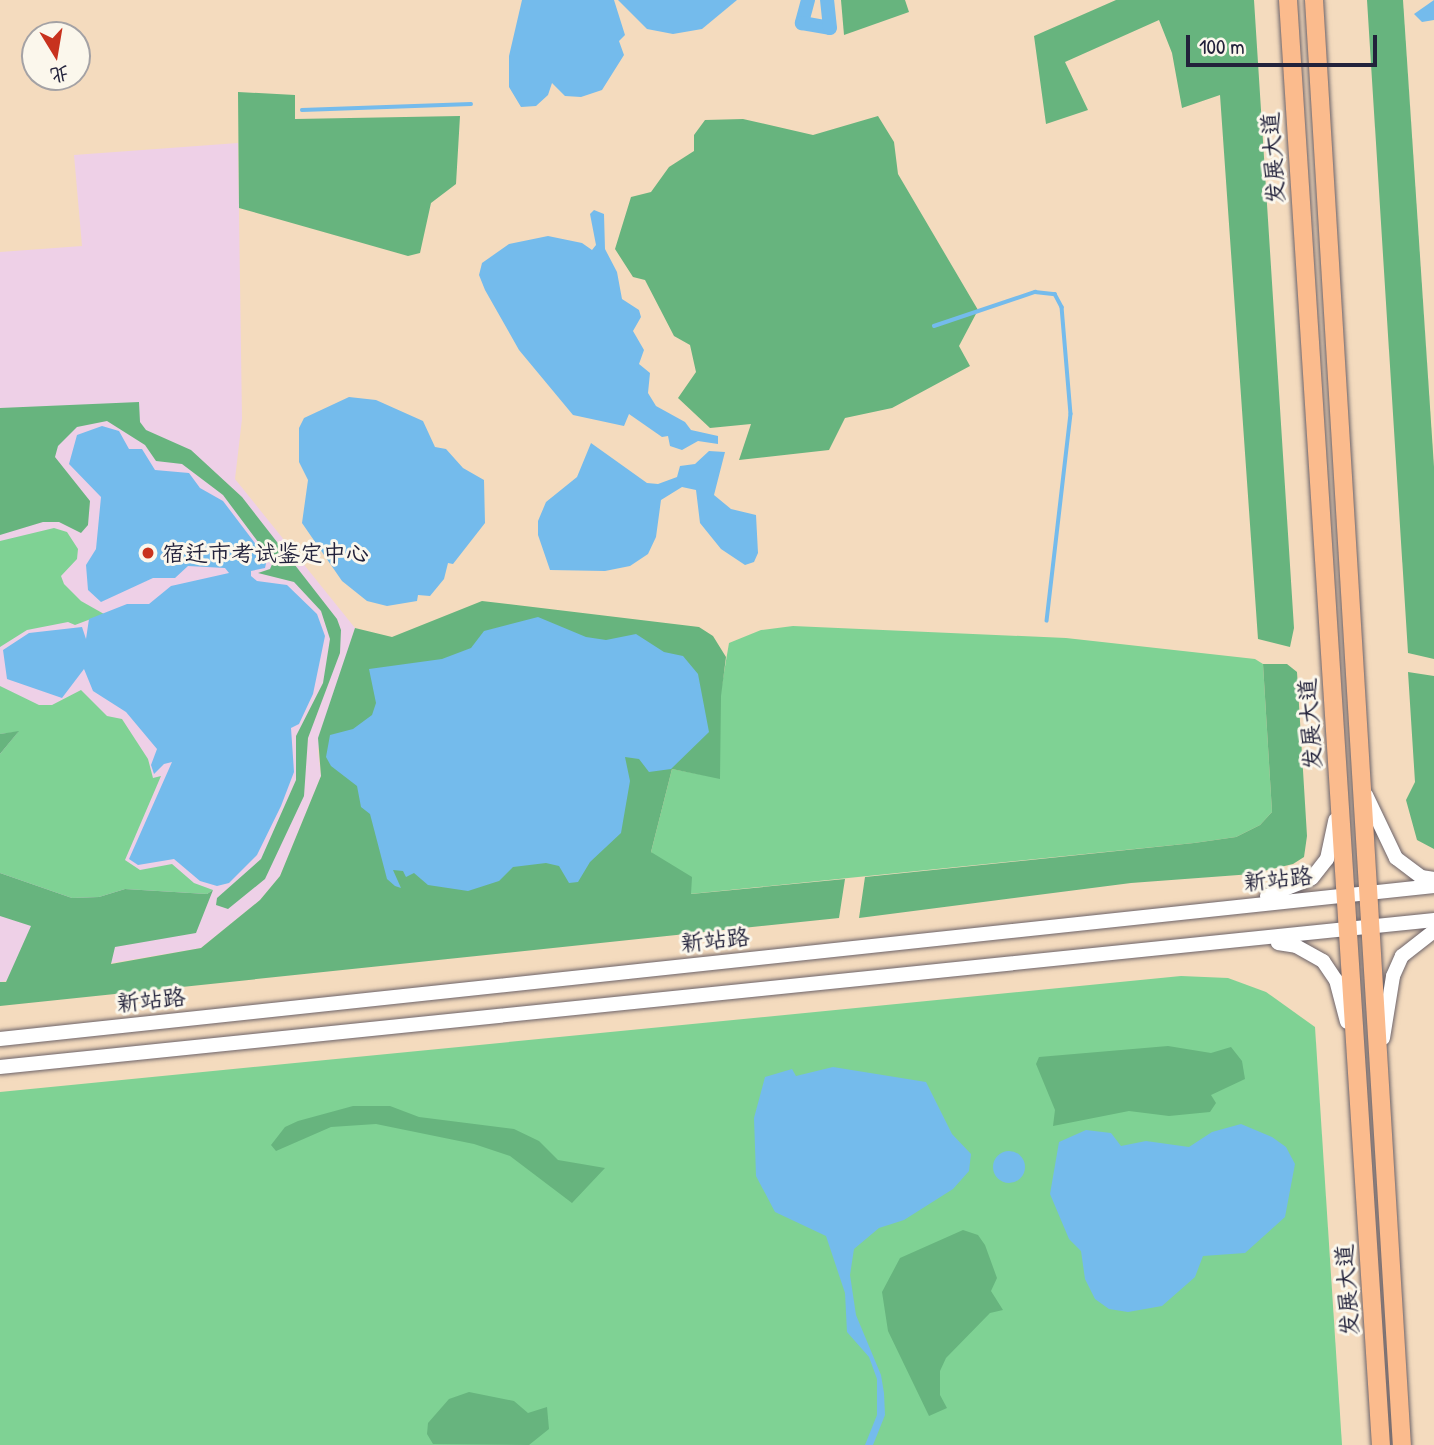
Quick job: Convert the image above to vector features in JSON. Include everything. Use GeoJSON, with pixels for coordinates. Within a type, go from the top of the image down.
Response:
{"type":"FeatureCollection","features":[{"type":"Feature","properties":{"kind":"main road","name":"发展大道"},"geometry":{"type":"LineString","coordinates":[[1288,0],[1381,1445]]}},
{"type":"Feature","properties":{"kind":"main road","name":"发展大道"},"geometry":{"type":"LineString","coordinates":[[1314,0],[1402,1445]]}},
{"type":"Feature","properties":{"kind":"street"},"geometry":{"type":"LineString","coordinates":[[1363,787],[1396,858],[1421,877],[1434,879]]}},
{"type":"Feature","properties":{"kind":"street"},"geometry":{"type":"LineString","coordinates":[[1224,908],[1293,889],[1312,878],[1327,859],[1339,788]]}},
{"type":"Feature","properties":{"kind":"street","name":"新站路"},"geometry":{"type":"LineString","coordinates":[[0,1039],[1434,886]]}},
{"type":"Feature","properties":{"kind":"street"},"geometry":{"type":"LineString","coordinates":[[0,1067],[1434,920]]}},
{"type":"Feature","properties":{"kind":"street"},"geometry":{"type":"LineString","coordinates":[[1380,1078],[1393,976],[1402,956],[1434,931]]}},
{"type":"Feature","properties":{"kind":"street"},"geometry":{"type":"LineString","coordinates":[[1221,943],[1296,946],[1323,961],[1343,1001],[1358,1079]]}},
{"type":"Feature","properties":{"kind":"shaded area","name":"宿迁市考试鉴定中心"},"geometry":{"type":"Polygon","coordinates":[[[238,143],[242,419],[235,479],[355,628],[318,750],[321,776],[280,876],[260,900],[201,948],[0,982],[0,252],[82,246],[74,155],[238,143]]]}},
{"type":"Feature","properties":{"kind":"green space"},"geometry":{"type":"Polygon","coordinates":[[[841,0],[905,0],[909,12],[844,35],[841,0]]]}},
{"type":"Feature","properties":{"kind":"green space"},"geometry":{"type":"Polygon","coordinates":[[[1116,0],[1254,0],[1294,628],[1290,647],[1258,639],[1220,95],[1182,108],[1172,53],[1159,20],[1065,62],[1088,110],[1046,124],[1034,36],[1116,0]]]}},
{"type":"Feature","properties":{"kind":"green space"},"geometry":{"type":"Polygon","coordinates":[[[1367,0],[1403,0],[1434,467],[1434,659],[1408,653],[1367,0]]]}},
{"type":"Feature","properties":{"kind":"green space"},"geometry":{"type":"Polygon","coordinates":[[[238,92],[295,95],[295,119],[460,116],[456,184],[431,203],[420,253],[408,256],[239,208],[238,92]]]}},
{"type":"Feature","properties":{"kind":"green space"},"geometry":{"type":"Polygon","coordinates":[[[878,116],[894,142],[898,174],[978,310],[959,346],[970,366],[892,408],[845,418],[829,450],[739,460],[751,424],[710,428],[678,398],[696,372],[690,345],[674,336],[645,280],[633,277],[615,249],[631,197],[651,192],[669,167],[694,151],[694,135],[705,120],[743,119],[813,135],[878,116]]]}},
{"type":"Feature","properties":{"kind":"green space"},"geometry":{"type":"Polygon","coordinates":[[[139,402],[140,422],[146,430],[191,450],[242,497],[337,619],[341,630],[340,653],[308,738],[304,796],[265,879],[228,909],[216,905],[217,898],[261,859],[296,780],[296,736],[323,683],[330,639],[321,611],[294,582],[258,573],[270,569],[273,562],[223,495],[182,464],[156,461],[145,445],[107,421],[77,427],[58,446],[55,457],[90,501],[88,525],[81,533],[59,522],[43,522],[0,535],[0,408],[139,402]]]}},
{"type":"Feature","properties":{"kind":"green space"},"geometry":{"type":"Polygon","coordinates":[[[54,528],[67,532],[78,549],[77,559],[61,576],[64,584],[81,601],[104,614],[75,625],[68,622],[27,630],[0,647],[0,541],[54,528]]]}},
{"type":"Feature","properties":{"kind":"green space"},"geometry":{"type":"Polygon","coordinates":[[[482,601],[699,627],[713,636],[726,657],[721,696],[720,779],[672,769],[651,852],[692,877],[691,894],[845,879],[839,918],[0,1006],[0,982],[6,982],[31,926],[0,916],[0,873],[72,898],[99,897],[125,889],[207,894],[213,890],[196,933],[115,947],[111,964],[201,948],[260,900],[280,876],[321,776],[318,738],[355,628],[392,637],[482,601]]]}},
{"type":"Feature","properties":{"kind":"green space"},"geometry":{"type":"Polygon","coordinates":[[[793,626],[1066,638],[1255,659],[1263,664],[1272,812],[1260,825],[1236,837],[1194,843],[690,894],[651,852],[672,769],[720,778],[720,696],[729,643],[761,630],[793,626]]]}},
{"type":"Feature","properties":{"kind":"green space"},"geometry":{"type":"Polygon","coordinates":[[[1263,664],[1287,664],[1297,672],[1307,836],[1304,857],[1293,864],[1252,874],[1131,883],[859,918],[865,877],[1194,843],[1236,837],[1260,825],[1272,812],[1263,664]]]}},
{"type":"Feature","properties":{"kind":"green space"},"geometry":{"type":"Polygon","coordinates":[[[1408,672],[1434,676],[1434,849],[1417,840],[1406,800],[1415,782],[1408,672]]]}},
{"type":"Feature","properties":{"kind":"green space"},"geometry":{"type":"Polygon","coordinates":[[[0,686],[39,705],[52,705],[81,690],[107,716],[122,719],[148,759],[153,778],[161,776],[125,860],[140,870],[172,864],[194,883],[213,890],[207,894],[125,889],[99,897],[72,898],[0,873],[0,754],[18,732],[0,734],[0,686]]]}},
{"type":"Feature","properties":{"kind":"green space"},"geometry":{"type":"Polygon","coordinates":[[[19,731],[0,754],[0,734],[19,731]]]}},
{"type":"Feature","properties":{"kind":"green space"},"geometry":{"type":"Polygon","coordinates":[[[1181,976],[1228,978],[1266,992],[1315,1027],[1342,1445],[0,1445],[0,1092],[1181,976]]]}},
{"type":"Feature","properties":{"kind":"green space"},"geometry":{"type":"Polygon","coordinates":[[[1168,1046],[1211,1053],[1231,1047],[1242,1061],[1245,1079],[1211,1095],[1216,1103],[1210,1112],[1169,1116],[1129,1111],[1053,1126],[1055,1110],[1036,1064],[1039,1057],[1168,1046]]]}},
{"type":"Feature","properties":{"kind":"green space"},"geometry":{"type":"Polygon","coordinates":[[[353,1106],[390,1106],[419,1117],[514,1129],[539,1141],[558,1160],[605,1168],[572,1203],[510,1156],[474,1144],[376,1124],[331,1127],[276,1151],[271,1145],[285,1127],[353,1106]]]}},
{"type":"Feature","properties":{"kind":"green space"},"geometry":{"type":"Polygon","coordinates":[[[963,1230],[978,1235],[985,1245],[997,1278],[991,1291],[1003,1310],[990,1313],[946,1358],[940,1371],[940,1395],[947,1408],[929,1416],[888,1331],[882,1292],[900,1258],[963,1230]]]}},
{"type":"Feature","properties":{"kind":"green space"},"geometry":{"type":"Polygon","coordinates":[[[469,1392],[514,1401],[528,1413],[547,1407],[549,1429],[529,1445],[433,1444],[427,1434],[428,1423],[449,1399],[469,1392]]]}},
{"type":"Feature","properties":{"kind":"water"},"geometry":{"type":"Polygon","coordinates":[[[522,0],[614,0],[625,35],[619,41],[624,55],[602,90],[581,97],[565,96],[552,83],[548,95],[536,106],[521,107],[509,87],[509,56],[522,0]]]}},
{"type":"Feature","properties":{"kind":"water"},"geometry":{"type":"Polygon","coordinates":[[[618,0],[737,0],[702,29],[673,34],[647,29],[618,0]]]}},
{"type":"Feature","properties":{"kind":"water"},"geometry":{"type":"Polygon","coordinates":[[[1434,0],[1434,20],[1422,22],[1414,14],[1434,0]]]}},
{"type":"Feature","properties":{"kind":"water"},"geometry":{"type":"Polygon","coordinates":[[[594,210],[604,214],[605,249],[617,272],[622,299],[639,310],[641,317],[633,331],[644,350],[639,364],[650,373],[648,393],[656,406],[685,422],[691,430],[718,436],[718,444],[698,441],[682,450],[670,446],[668,436],[662,437],[629,414],[624,426],[573,415],[519,350],[485,290],[479,275],[482,263],[509,244],[548,236],[582,243],[592,250],[596,245],[590,214],[594,210]]]}},
{"type":"Feature","properties":{"kind":"water"},"geometry":{"type":"Polygon","coordinates":[[[349,397],[376,400],[423,421],[435,447],[446,449],[463,468],[484,480],[485,523],[453,564],[448,563],[444,579],[430,596],[418,595],[417,601],[387,606],[367,601],[342,581],[302,523],[308,480],[299,462],[299,428],[304,418],[349,397]]]}},
{"type":"Feature","properties":{"kind":"water"},"geometry":{"type":"Polygon","coordinates":[[[102,426],[119,431],[129,449],[142,449],[155,470],[189,473],[200,488],[223,501],[267,559],[265,568],[251,571],[251,576],[257,581],[287,585],[317,614],[325,636],[313,694],[299,724],[291,728],[294,772],[281,806],[257,855],[229,883],[217,886],[200,881],[174,859],[138,865],[129,859],[172,762],[164,764],[154,774],[151,765],[157,749],[126,712],[93,691],[84,669],[62,698],[7,679],[3,650],[29,633],[82,627],[86,639],[89,619],[127,604],[149,604],[171,586],[229,573],[225,568],[188,566],[175,578],[153,578],[101,602],[88,590],[86,565],[96,549],[101,497],[69,464],[77,435],[102,426]]]}},
{"type":"Feature","properties":{"kind":"water"},"geometry":{"type":"Polygon","coordinates":[[[591,443],[647,483],[658,484],[677,477],[680,466],[695,464],[709,451],[725,452],[714,495],[731,509],[756,515],[758,553],[754,562],[745,565],[721,549],[700,523],[696,490],[682,487],[661,500],[656,537],[648,554],[630,566],[605,571],[550,570],[538,535],[538,521],[546,502],[577,477],[591,443]]]}},
{"type":"Feature","properties":{"kind":"water"},"geometry":{"type":"Polygon","coordinates":[[[538,617],[586,637],[606,640],[636,634],[664,652],[683,656],[698,674],[709,732],[671,769],[649,772],[639,759],[625,757],[630,781],[621,833],[590,862],[578,882],[569,883],[559,866],[546,863],[513,867],[499,881],[468,891],[428,885],[414,873],[406,877],[403,871],[393,870],[401,888],[395,886],[387,879],[370,814],[361,807],[357,786],[331,766],[326,757],[330,735],[353,729],[372,715],[376,703],[369,669],[442,659],[471,648],[484,631],[538,617]]]}},
{"type":"Feature","properties":{"kind":"water"},"geometry":{"type":"Polygon","coordinates":[[[833,1067],[926,1082],[952,1134],[971,1154],[969,1171],[953,1189],[904,1220],[879,1228],[854,1249],[850,1275],[856,1315],[881,1375],[884,1393],[885,1415],[873,1445],[865,1445],[877,1415],[877,1379],[869,1357],[847,1332],[845,1293],[826,1236],[775,1212],[756,1176],[754,1118],[765,1077],[792,1069],[796,1076],[833,1067]]]}},
{"type":"Feature","properties":{"kind":"water"},"geometry":{"type":"Polygon","coordinates":[[[1241,1124],[1272,1137],[1286,1147],[1295,1164],[1285,1217],[1245,1253],[1203,1256],[1195,1277],[1162,1306],[1128,1312],[1109,1309],[1095,1299],[1085,1279],[1081,1251],[1069,1239],[1050,1194],[1059,1142],[1086,1130],[1111,1133],[1121,1146],[1146,1141],[1189,1147],[1212,1132],[1241,1124]]]}},
{"type":"Feature","properties":{"kind":"water"},"geometry":{"type":"Polygon","coordinates":[[[1009,1151],[1020,1156],[1025,1167],[1020,1178],[1009,1183],[998,1178],[993,1167],[998,1156],[1009,1151]]]}},
{"type":"Feature","properties":{"kind":"waterway"},"geometry":{"type":"LineString","coordinates":[[808,0],[802,23],[830,28],[827,0]]}},
{"type":"Feature","properties":{"kind":"waterway"},"geometry":{"type":"LineString","coordinates":[[302,110],[471,104]]}},
{"type":"Feature","properties":{"kind":"waterway"},"geometry":{"type":"LineString","coordinates":[[934,326],[1035,292],[1055,294],[1062,307],[1071,414],[1047,621]]}},
{"type":"Feature","properties":{"kind":"place","name":"宿迁市考试鉴定中心"},"geometry":{"type":"Point","coordinates":[148,553]}}]}
